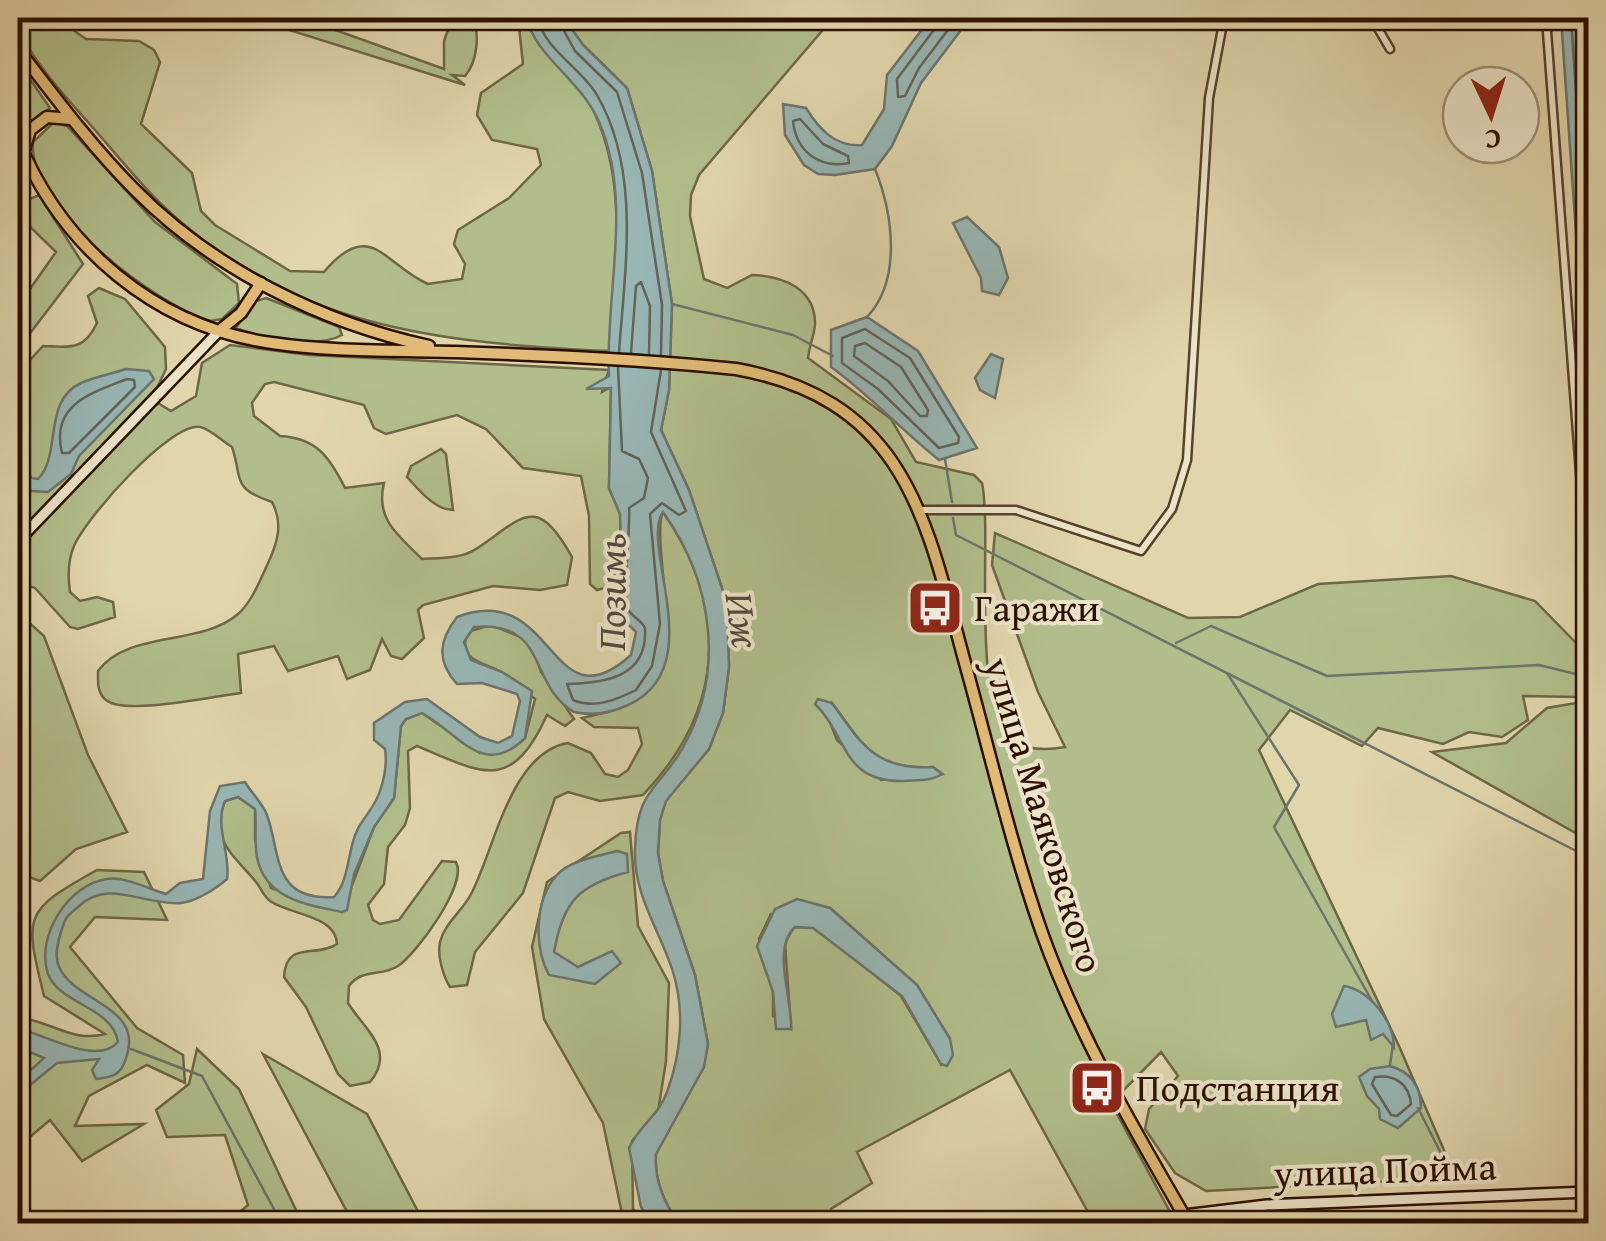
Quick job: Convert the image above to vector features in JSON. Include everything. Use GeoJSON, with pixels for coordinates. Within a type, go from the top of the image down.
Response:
{"type":"FeatureCollection","features":[{"type":"Feature","properties":{"kind":"main road"},"geometry":{"type":"LineString","coordinates":[[18,49],[72,119],[166,220],[262,283],[349,324],[410,342],[480,352]]}},
{"type":"Feature","properties":{"kind":"main road"},"geometry":{"type":"LineString","coordinates":[[24,157],[24,141],[30,130],[47,117],[72,119]]}},
{"type":"Feature","properties":{"kind":"main road"},"geometry":{"type":"LineString","coordinates":[[18,140],[24,157],[69,231],[95,258],[162,306],[219,331],[276,344],[480,352]]}},
{"type":"Feature","properties":{"kind":"main road"},"geometry":{"type":"LineString","coordinates":[[18,541],[219,331],[241,313],[262,283]]}},
{"type":"Feature","properties":{"kind":"main road","name":"улица Маяковского"},"geometry":{"type":"LineString","coordinates":[[480,352],[690,364],[777,378],[834,406],[879,444],[922,510],[1043,935],[1085,1034],[1187,1219]]}},
{"type":"Feature","properties":{"kind":"main road","name":"улица Пойма"},"geometry":{"type":"LineString","coordinates":[[1187,1219],[1267,1205],[1588,1192]]}},
{"type":"Feature","properties":{"kind":"street"},"geometry":{"type":"LineString","coordinates":[[922,510],[1016,510],[1141,551],[1172,509],[1187,460],[1209,98],[1224,18]]}},
{"type":"Feature","properties":{"kind":"street"},"geometry":{"type":"LineString","coordinates":[[1372,18],[1390,49]]}},
{"type":"Feature","properties":{"kind":"street"},"geometry":{"type":"LineString","coordinates":[[1546,18],[1588,580]]}},
{"type":"Feature","properties":{"kind":"green space"},"geometry":{"type":"Polygon","coordinates":[[[18,18],[56,18],[86,39],[139,41],[154,50],[160,62],[141,124],[192,173],[201,211],[215,225],[290,271],[324,272],[340,256],[366,246],[428,284],[462,279],[465,264],[454,244],[458,230],[509,198],[541,165],[537,149],[492,140],[477,115],[481,93],[523,64],[518,18],[527,18],[538,42],[589,102],[610,161],[617,224],[609,351],[426,334],[369,321],[313,302],[260,277],[208,244],[159,202],[46,72],[26,43],[18,18]]]}},
{"type":"Feature","properties":{"kind":"green space"},"geometry":{"type":"Polygon","coordinates":[[[251,18],[302,18],[444,69],[444,41],[452,18],[473,18],[476,49],[465,76],[452,75],[465,85],[251,18]]]}},
{"type":"Feature","properties":{"kind":"green space"},"geometry":{"type":"Polygon","coordinates":[[[564,18],[833,18],[699,175],[691,195],[690,216],[704,279],[727,288],[752,275],[795,286],[814,312],[808,358],[891,419],[916,462],[974,475],[982,483],[991,693],[999,721],[1019,744],[1039,749],[1065,747],[1038,692],[992,565],[995,533],[1188,618],[1240,617],[1318,584],[1451,576],[1535,601],[1580,647],[1588,692],[1576,697],[1523,696],[1528,720],[1502,737],[1469,732],[1443,744],[1378,728],[1362,746],[1290,710],[1259,750],[1399,1046],[1453,1171],[1448,1178],[1206,1191],[1175,1173],[1145,1129],[1149,1109],[1178,1076],[1161,1052],[1111,1103],[1176,1223],[1094,1223],[1010,1070],[857,1152],[872,1183],[831,1209],[839,1223],[679,1223],[661,1191],[656,1154],[703,1067],[708,1044],[695,975],[663,881],[658,853],[660,820],[665,801],[709,749],[723,713],[729,667],[727,603],[689,490],[661,430],[669,390],[672,304],[652,171],[627,88],[583,45],[564,18]],[[832,703],[827,715],[837,740],[881,780],[942,774],[933,767],[896,764],[871,752],[832,703]],[[830,908],[771,914],[759,939],[773,992],[773,1016],[791,1029],[785,943],[794,927],[813,928],[901,996],[941,1064],[950,1039],[917,985],[830,908]]]}},
{"type":"Feature","properties":{"kind":"green space"},"geometry":{"type":"Polygon","coordinates":[[[18,62],[50,108],[23,130],[18,124],[18,62]]]}},
{"type":"Feature","properties":{"kind":"green space"},"geometry":{"type":"Polygon","coordinates":[[[54,122],[67,126],[155,222],[237,284],[239,303],[222,319],[211,321],[159,296],[99,250],[72,223],[51,196],[37,168],[33,142],[54,122]]]}},
{"type":"Feature","properties":{"kind":"green space"},"geometry":{"type":"Polygon","coordinates":[[[39,195],[83,264],[18,349],[18,306],[56,252],[18,215],[18,204],[39,195]]]}},
{"type":"Feature","properties":{"kind":"green space"},"geometry":{"type":"Polygon","coordinates":[[[99,288],[125,299],[165,347],[166,369],[154,394],[158,403],[171,411],[196,396],[202,363],[230,345],[309,355],[609,370],[602,392],[611,387],[609,488],[620,514],[621,544],[612,586],[597,590],[590,584],[589,516],[581,476],[523,468],[486,429],[457,415],[386,434],[374,428],[364,405],[274,382],[265,384],[252,403],[254,416],[280,436],[303,440],[320,451],[345,488],[384,483],[386,517],[422,559],[464,555],[517,521],[537,518],[559,536],[572,557],[567,585],[540,590],[493,586],[423,605],[418,610],[424,638],[402,659],[391,656],[382,639],[370,670],[347,679],[338,656],[288,671],[274,646],[238,654],[241,693],[150,706],[106,700],[100,691],[98,671],[111,658],[127,649],[204,631],[243,609],[272,554],[278,525],[272,502],[250,492],[241,482],[232,447],[204,428],[186,430],[130,474],[94,515],[74,546],[70,592],[80,601],[97,597],[113,602],[115,617],[78,629],[70,627],[35,588],[18,582],[18,373],[43,346],[69,347],[87,339],[97,323],[88,296],[99,288]]]}},
{"type":"Feature","properties":{"kind":"green space"},"geometry":{"type":"Polygon","coordinates":[[[266,298],[339,327],[342,335],[304,342],[236,328],[253,302],[266,298]]]}},
{"type":"Feature","properties":{"kind":"green space"},"geometry":{"type":"Polygon","coordinates":[[[441,449],[446,454],[453,510],[434,503],[407,477],[411,466],[441,449]]]}},
{"type":"Feature","properties":{"kind":"green space"},"geometry":{"type":"Polygon","coordinates":[[[663,512],[700,585],[708,622],[709,658],[703,694],[690,729],[643,795],[600,801],[568,792],[555,798],[523,893],[475,952],[467,985],[450,987],[440,959],[442,935],[470,896],[506,807],[531,765],[548,751],[568,743],[591,753],[605,774],[618,777],[628,770],[642,744],[638,728],[594,727],[582,718],[607,712],[668,646],[660,535],[663,512]]]}},
{"type":"Feature","properties":{"kind":"green space"},"geometry":{"type":"Polygon","coordinates":[[[18,613],[44,636],[88,755],[127,832],[76,849],[40,881],[18,873],[18,613]]]}},
{"type":"Feature","properties":{"kind":"green space"},"geometry":{"type":"Polygon","coordinates":[[[491,625],[521,637],[534,651],[541,672],[574,719],[565,726],[547,715],[521,757],[507,767],[493,770],[460,764],[417,746],[408,751],[410,808],[405,825],[388,847],[384,884],[368,905],[373,920],[380,924],[399,920],[442,861],[456,862],[458,872],[439,917],[406,959],[392,969],[360,977],[349,986],[348,1003],[375,1040],[380,1060],[370,1082],[350,1086],[338,1074],[306,1007],[284,977],[290,958],[337,944],[335,934],[321,921],[268,899],[222,837],[225,801],[238,797],[255,809],[255,840],[271,888],[342,912],[374,827],[394,798],[401,726],[406,719],[422,713],[480,753],[525,738],[535,699],[503,673],[474,660],[466,650],[467,632],[491,625]]]}},
{"type":"Feature","properties":{"kind":"green space"},"geometry":{"type":"Polygon","coordinates":[[[1588,701],[1588,840],[1432,752],[1506,743],[1547,708],[1588,701]]]}},
{"type":"Feature","properties":{"kind":"green space"},"geometry":{"type":"Polygon","coordinates":[[[630,832],[638,926],[669,983],[666,1061],[658,1112],[632,1141],[633,1209],[647,1223],[624,1223],[603,1123],[544,1019],[532,947],[547,882],[621,833],[630,832]]]}},
{"type":"Feature","properties":{"kind":"green space"},"geometry":{"type":"Polygon","coordinates":[[[97,870],[144,872],[167,920],[95,917],[70,947],[137,1028],[183,1055],[185,1083],[147,1065],[89,1096],[75,1126],[144,1124],[82,1161],[50,1120],[18,1147],[18,1017],[82,1036],[105,1034],[44,996],[32,931],[42,907],[97,870]]]}},
{"type":"Feature","properties":{"kind":"green space"},"geometry":{"type":"Polygon","coordinates":[[[197,1049],[239,1089],[302,1223],[227,1223],[248,1205],[225,1135],[167,1137],[156,1110],[189,1084],[197,1049]]]}},
{"type":"Feature","properties":{"kind":"green space"},"geometry":{"type":"Polygon","coordinates":[[[263,1054],[367,1114],[424,1223],[353,1223],[263,1054]]]}},
{"type":"Feature","properties":{"kind":"green space"},"geometry":{"type":"Polygon","coordinates":[[[1334,1214],[1362,1221],[1448,1218],[1452,1223],[1235,1223],[1254,1215],[1334,1214]]]}},
{"type":"Feature","properties":{"kind":"water"},"geometry":{"type":"Polygon","coordinates":[[[527,18],[564,18],[583,45],[627,88],[652,171],[672,304],[669,390],[661,430],[689,490],[727,603],[729,667],[723,713],[709,749],[666,801],[660,820],[658,853],[663,881],[695,975],[708,1044],[704,1067],[656,1154],[661,1191],[679,1223],[651,1223],[641,1207],[629,1148],[663,1100],[676,1063],[680,1032],[673,972],[638,882],[637,829],[644,803],[682,749],[696,720],[709,659],[703,598],[680,539],[663,512],[658,528],[659,551],[669,636],[665,664],[652,687],[615,710],[595,714],[574,712],[549,686],[527,644],[498,628],[474,627],[464,642],[471,660],[502,672],[532,691],[525,738],[510,750],[483,754],[422,713],[406,719],[401,726],[394,798],[374,827],[354,874],[347,910],[342,912],[289,898],[278,891],[262,871],[257,857],[255,809],[238,797],[225,801],[221,820],[228,869],[223,883],[181,903],[102,894],[90,898],[65,920],[57,950],[59,967],[126,1028],[129,1043],[118,1073],[96,1079],[92,1070],[99,1059],[57,1063],[18,1095],[18,1082],[44,1058],[18,1047],[18,1029],[84,1050],[108,1049],[118,1042],[106,1021],[63,993],[48,974],[46,944],[58,914],[80,891],[107,879],[129,881],[166,894],[180,883],[203,879],[210,811],[220,786],[245,782],[260,802],[289,883],[314,896],[334,897],[344,880],[353,840],[384,778],[385,749],[374,740],[374,723],[405,702],[427,699],[480,737],[498,743],[512,736],[520,701],[517,694],[482,683],[457,684],[446,667],[442,650],[457,617],[490,611],[514,617],[566,665],[583,675],[604,673],[631,655],[636,632],[619,615],[613,591],[621,544],[620,514],[609,488],[611,388],[586,389],[609,376],[616,217],[610,154],[592,108],[539,45],[527,18]]]}},
{"type":"Feature","properties":{"kind":"water"},"geometry":{"type":"Polygon","coordinates":[[[931,18],[970,18],[921,83],[892,146],[875,169],[835,175],[818,174],[804,165],[785,135],[783,104],[806,108],[836,140],[862,145],[884,109],[887,75],[931,18]]]}},
{"type":"Feature","properties":{"kind":"water"},"geometry":{"type":"Polygon","coordinates":[[[1561,18],[1588,18],[1588,409],[1585,363],[1561,18]]]}},
{"type":"Feature","properties":{"kind":"water"},"geometry":{"type":"Polygon","coordinates":[[[967,217],[999,247],[1008,278],[999,295],[982,291],[981,278],[953,223],[967,217]]]}},
{"type":"Feature","properties":{"kind":"water"},"geometry":{"type":"Polygon","coordinates":[[[867,317],[918,351],[977,448],[939,460],[831,367],[831,330],[867,317]]]}},
{"type":"Feature","properties":{"kind":"water"},"geometry":{"type":"Polygon","coordinates":[[[991,354],[1003,359],[995,398],[980,390],[975,378],[991,354]]]}},
{"type":"Feature","properties":{"kind":"water"},"geometry":{"type":"Polygon","coordinates":[[[126,369],[149,371],[154,379],[79,456],[71,474],[48,492],[31,491],[22,469],[28,468],[31,478],[38,479],[45,469],[61,402],[69,391],[86,381],[126,369]]]}},
{"type":"Feature","properties":{"kind":"water"},"geometry":{"type":"Polygon","coordinates":[[[818,699],[832,703],[872,752],[898,764],[933,767],[942,774],[904,781],[869,774],[849,755],[815,704],[818,699]]]}},
{"type":"Feature","properties":{"kind":"water"},"geometry":{"type":"Polygon","coordinates":[[[617,851],[627,854],[628,872],[597,883],[576,898],[562,920],[554,952],[578,967],[612,951],[621,963],[595,984],[549,975],[541,952],[539,924],[549,885],[569,866],[617,851]]]}},
{"type":"Feature","properties":{"kind":"water"},"geometry":{"type":"Polygon","coordinates":[[[797,899],[830,908],[917,985],[950,1039],[953,1055],[947,1066],[941,1064],[902,996],[813,928],[795,927],[788,937],[784,961],[791,1029],[776,1029],[773,992],[757,946],[775,909],[797,899]]]}},
{"type":"Feature","properties":{"kind":"water"},"geometry":{"type":"Polygon","coordinates":[[[1344,986],[1362,994],[1378,1008],[1390,1027],[1394,1047],[1383,1034],[1371,1040],[1366,1020],[1336,1027],[1332,1014],[1344,986]]]}},
{"type":"Feature","properties":{"kind":"water"},"geometry":{"type":"Polygon","coordinates":[[[1390,1066],[1409,1076],[1421,1100],[1421,1108],[1398,1128],[1380,1119],[1379,1109],[1367,1096],[1359,1077],[1370,1069],[1390,1066]]]}},
{"type":"Feature","properties":{"kind":"waterway"},"geometry":{"type":"LineString","coordinates":[[867,317],[886,285],[890,266],[890,226],[875,169]]}},
{"type":"Feature","properties":{"kind":"waterway"},"geometry":{"type":"LineString","coordinates":[[672,304],[793,335],[833,356]]}},
{"type":"Feature","properties":{"kind":"waterway"},"geometry":{"type":"LineString","coordinates":[[945,459],[952,502]]}},
{"type":"Feature","properties":{"kind":"waterway"},"geometry":{"type":"LineString","coordinates":[[953,518],[956,535],[1588,857]]}},
{"type":"Feature","properties":{"kind":"waterway"},"geometry":{"type":"LineString","coordinates":[[1176,643],[1211,626],[1327,676],[1539,665],[1588,677]]}},
{"type":"Feature","properties":{"kind":"waterway"},"geometry":{"type":"LineString","coordinates":[[1227,673],[1299,785],[1274,827],[1372,1001]]}},
{"type":"Feature","properties":{"kind":"waterway"},"geometry":{"type":"LineString","coordinates":[[1390,1065],[1393,1044]]}},
{"type":"Feature","properties":{"kind":"waterway"},"geometry":{"type":"LineString","coordinates":[[131,1049],[202,1076],[282,1224]]}},
{"type":"Feature","properties":{"kind":"waterway"},"geometry":{"type":"LineString","coordinates":[[1418,1108],[1453,1177]]}},
{"type":"Feature","properties":{"kind":"waterway"},"geometry":{"type":"LineString","coordinates":[[261,1224],[275,1212]]}},
{"type":"Feature","properties":{"kind":"place","name":"Гаражи"},"geometry":{"type":"Point","coordinates":[935,608]}},
{"type":"Feature","properties":{"kind":"place","name":"Подстанция"},"geometry":{"type":"Point","coordinates":[1097,1088]}},
{"type":"Feature","properties":{"kind":"water label","name":"Позимь"},"geometry":{"type":"Point","coordinates":[611,592]}},
{"type":"Feature","properties":{"kind":"water label","name":"Иж"},"geometry":{"type":"Point","coordinates":[743,620]}}]}
